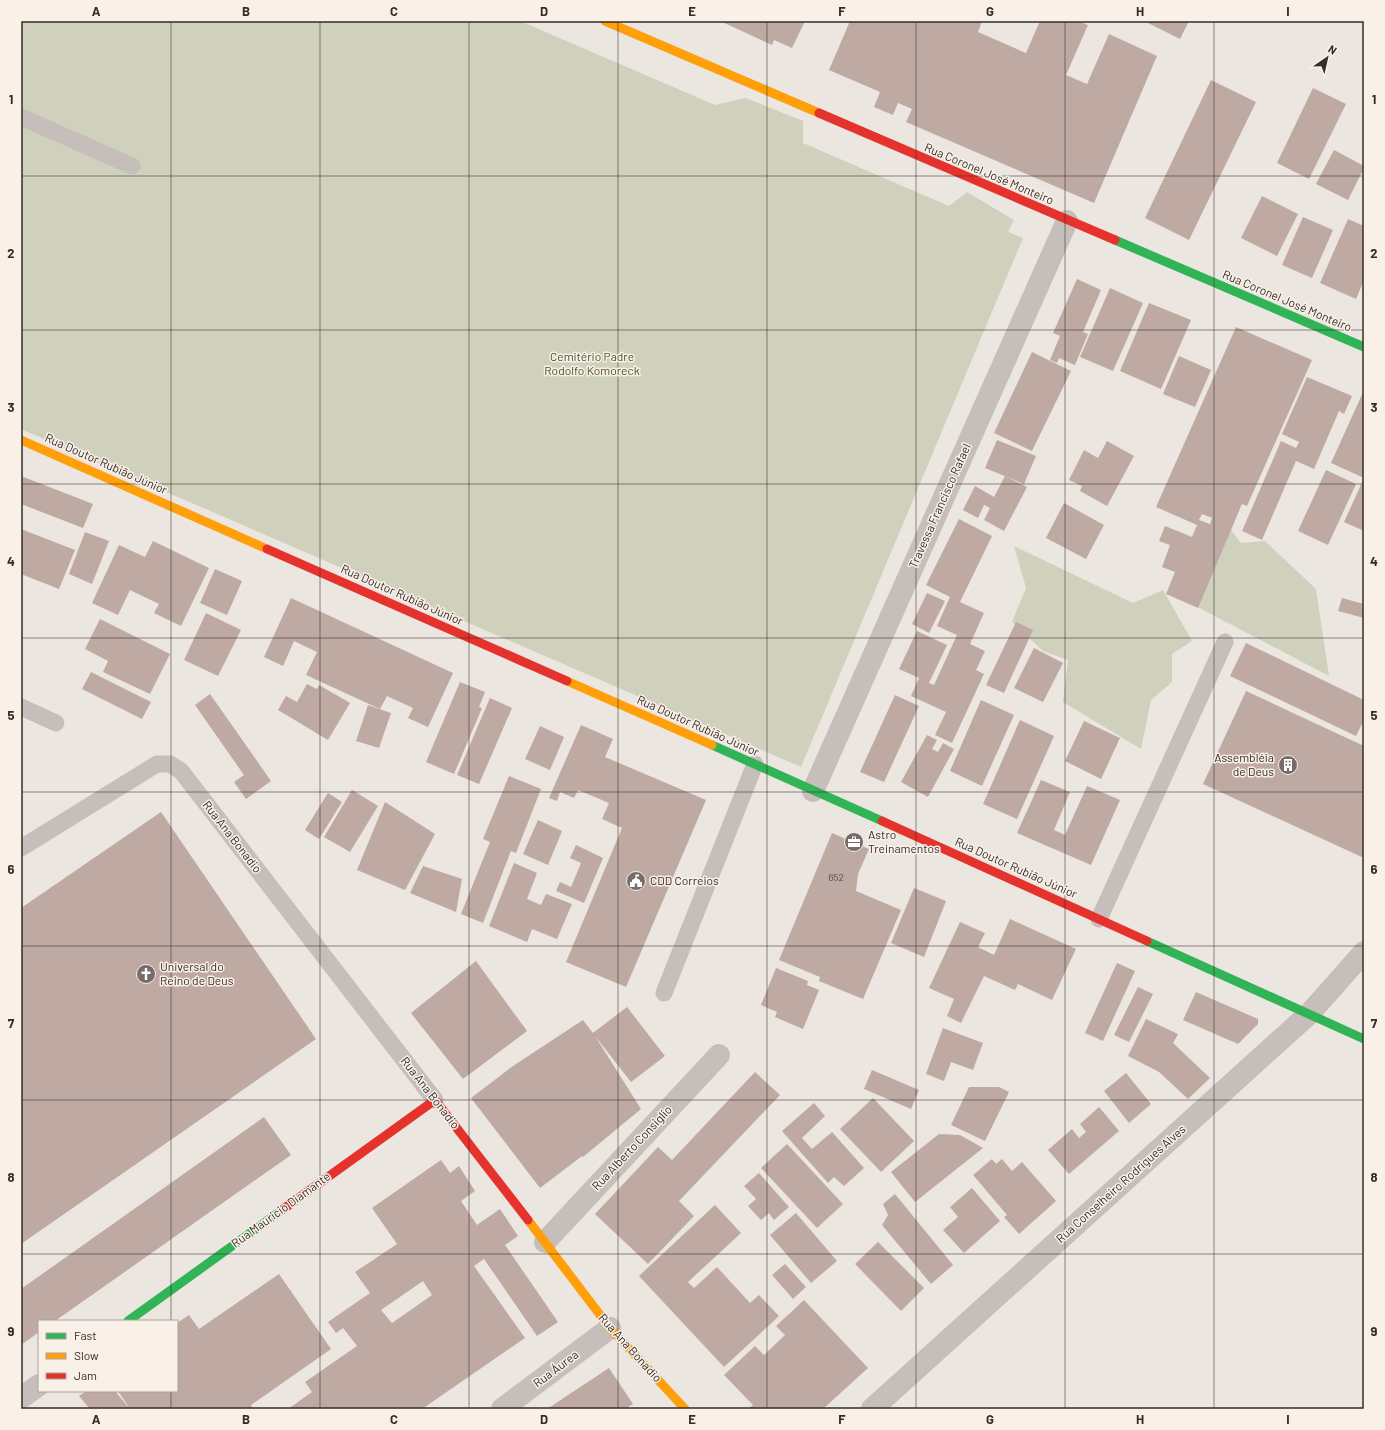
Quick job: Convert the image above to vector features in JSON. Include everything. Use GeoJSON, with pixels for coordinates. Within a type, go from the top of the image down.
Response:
{"type":"FeatureCollection","features":[{"type":"Feature","properties":{"kind":"street","name":"Rua Coronel José Monteiro"},"geometry":{"type":"LineString","coordinates":[[605,21],[1067,221],[1364,347]]}},
{"type":"Feature","properties":{"kind":"street","name":"Travessa Francisco Rafael"},"geometry":{"type":"LineString","coordinates":[[813,791],[1067,221]]}},
{"type":"Feature","properties":{"kind":"street","name":"Rua Doutor Rubião Júnior"},"geometry":{"type":"LineString","coordinates":[[21,440],[755,764],[1364,1039]]}},
{"type":"Feature","properties":{"kind":"street","name":"Rua Conselheiro Rodrigues Alves"},"geometry":{"type":"LineString","coordinates":[[872,1409],[1309,1014],[1364,952]]}},
{"type":"Feature","properties":{"kind":"street","name":"Rua Alberto Consiglio"},"geometry":{"type":"LineString","coordinates":[[545,1242],[719,1055]]}},
{"type":"Feature","properties":{"kind":"street","name":"Rua Ana Bonadio"},"geometry":{"type":"LineString","coordinates":[[435,1100],[610,1328],[685,1409]]}},
{"type":"Feature","properties":{"kind":"street","name":"Rua Mauricio Diamante"},"geometry":{"type":"LineString","coordinates":[[129,1320],[435,1100]]}},
{"type":"Feature","properties":{"kind":"street","name":"Rua Áurea"},"geometry":{"type":"LineString","coordinates":[[502,1409],[610,1328]]}},
{"type":"Feature","properties":{"kind":"street"},"geometry":{"type":"LineString","coordinates":[[21,1398],[38,1386]]}},
{"type":"Feature","properties":{"kind":"lane"},"geometry":{"type":"LineString","coordinates":[[21,117],[132,166]]}},
{"type":"Feature","properties":{"kind":"lane"},"geometry":{"type":"LineString","coordinates":[[1099,919],[1225,642]]}},
{"type":"Feature","properties":{"kind":"lane"},"geometry":{"type":"LineString","coordinates":[[21,707],[56,723]]}},
{"type":"Feature","properties":{"kind":"lane","name":"Rua Ana Bonadio"},"geometry":{"type":"LineString","coordinates":[[21,848],[157,764],[170,764],[181,771],[435,1100]]}},
{"type":"Feature","properties":{"kind":"lane"},"geometry":{"type":"LineString","coordinates":[[664,994],[755,764]]}},
{"type":"Feature","properties":{"kind":"green space","name":"Cemitério Padre Rodolfo Komoreck"},"geometry":{"type":"Polygon","coordinates":[[[21,21],[520,21],[715,105],[746,98],[803,121],[803,143],[949,206],[967,192],[1014,220],[1008,232],[1023,238],[801,767],[21,429],[21,21]]]}},
{"type":"Feature","properties":{"kind":"green space"},"geometry":{"type":"Polygon","coordinates":[[[1230,529],[1241,543],[1265,541],[1316,589],[1329,676],[1184,600],[1230,529]]]}},
{"type":"Feature","properties":{"kind":"green space"},"geometry":{"type":"Polygon","coordinates":[[[1014,546],[1133,603],[1163,590],[1192,641],[1172,654],[1172,682],[1151,700],[1141,749],[1063,702],[1068,660],[1043,651],[1012,622],[1026,588],[1014,546]]]}},
{"type":"Feature","properties":{"kind":"building"},"geometry":{"type":"Polygon","coordinates":[[[720,21],[805,21],[792,48],[774,40],[772,45],[720,21]]]}},
{"type":"Feature","properties":{"kind":"building"},"geometry":{"type":"Polygon","coordinates":[[[850,21],[982,21],[978,32],[1026,53],[1040,21],[1077,21],[1088,25],[1066,75],[1087,84],[1109,34],[1157,56],[1094,203],[906,122],[912,109],[898,103],[893,115],[874,107],[880,92],[829,70],[850,21]]]}},
{"type":"Feature","properties":{"kind":"building"},"geometry":{"type":"Polygon","coordinates":[[[1144,21],[1189,21],[1180,39],[1144,21]]]}},
{"type":"Feature","properties":{"kind":"building"},"geometry":{"type":"Polygon","coordinates":[[[1211,80],[1256,102],[1189,240],[1145,218],[1211,80]]]}},
{"type":"Feature","properties":{"kind":"building"},"geometry":{"type":"Polygon","coordinates":[[[1313,88],[1346,104],[1309,179],[1277,163],[1313,88]]]}},
{"type":"Feature","properties":{"kind":"building"},"geometry":{"type":"Polygon","coordinates":[[[1334,150],[1364,166],[1348,200],[1316,184],[1334,150]]]}},
{"type":"Feature","properties":{"kind":"building"},"geometry":{"type":"Polygon","coordinates":[[[1262,196],[1298,214],[1277,256],[1241,238],[1262,196]]]}},
{"type":"Feature","properties":{"kind":"building"},"geometry":{"type":"Polygon","coordinates":[[[1303,217],[1333,230],[1312,278],[1282,265],[1303,217]]]}},
{"type":"Feature","properties":{"kind":"building"},"geometry":{"type":"Polygon","coordinates":[[[1348,219],[1364,226],[1364,280],[1356,299],[1320,283],[1348,219]]]}},
{"type":"Feature","properties":{"kind":"building"},"geometry":{"type":"Polygon","coordinates":[[[1077,279],[1101,290],[1083,332],[1088,334],[1075,365],[1059,358],[1057,363],[1050,360],[1060,336],[1053,333],[1077,279]]]}},
{"type":"Feature","properties":{"kind":"building"},"geometry":{"type":"Polygon","coordinates":[[[1110,288],[1143,303],[1113,371],[1080,357],[1110,288]]]}},
{"type":"Feature","properties":{"kind":"building"},"geometry":{"type":"Polygon","coordinates":[[[1149,303],[1191,320],[1161,389],[1120,371],[1149,303]]]}},
{"type":"Feature","properties":{"kind":"building"},"geometry":{"type":"Polygon","coordinates":[[[1236,327],[1312,360],[1247,506],[1242,504],[1198,608],[1166,594],[1175,572],[1162,567],[1170,545],[1159,541],[1165,526],[1192,537],[1197,525],[1156,507],[1236,327]],[[1202,514],[1199,520],[1210,524],[1212,518],[1202,514]]]}},
{"type":"Feature","properties":{"kind":"building"},"geometry":{"type":"Polygon","coordinates":[[[1032,352],[1071,371],[1032,451],[994,433],[1032,352]]]}},
{"type":"Feature","properties":{"kind":"building"},"geometry":{"type":"Polygon","coordinates":[[[1179,356],[1211,370],[1195,407],[1163,394],[1179,356]]]}},
{"type":"Feature","properties":{"kind":"building"},"geometry":{"type":"Polygon","coordinates":[[[1307,377],[1352,396],[1344,414],[1339,411],[1314,469],[1296,461],[1262,540],[1242,531],[1281,441],[1296,448],[1299,442],[1282,434],[1307,377]]]}},
{"type":"Feature","properties":{"kind":"building"},"geometry":{"type":"Polygon","coordinates":[[[1364,390],[1364,478],[1331,463],[1364,390]]]}},
{"type":"Feature","properties":{"kind":"building"},"geometry":{"type":"Polygon","coordinates":[[[997,440],[1036,456],[1024,484],[985,468],[997,440]]]}},
{"type":"Feature","properties":{"kind":"building"},"geometry":{"type":"Polygon","coordinates":[[[1107,441],[1134,456],[1107,506],[1080,491],[1082,486],[1069,480],[1084,450],[1098,458],[1107,441]]]}},
{"type":"Feature","properties":{"kind":"building"},"geometry":{"type":"Polygon","coordinates":[[[1326,470],[1356,484],[1328,545],[1298,531],[1326,470]]]}},
{"type":"Feature","properties":{"kind":"building"},"geometry":{"type":"Polygon","coordinates":[[[21,476],[93,504],[83,528],[21,504],[21,476]]]}},
{"type":"Feature","properties":{"kind":"building"},"geometry":{"type":"Polygon","coordinates":[[[1005,476],[1027,487],[1004,531],[984,520],[990,508],[984,505],[978,518],[963,510],[975,486],[994,497],[1005,476]]]}},
{"type":"Feature","properties":{"kind":"building"},"geometry":{"type":"Polygon","coordinates":[[[1364,478],[1364,525],[1362,530],[1344,522],[1364,478]]]}},
{"type":"Feature","properties":{"kind":"building"},"geometry":{"type":"Polygon","coordinates":[[[1064,503],[1104,525],[1086,559],[1046,538],[1064,503]]]}},
{"type":"Feature","properties":{"kind":"building"},"geometry":{"type":"Polygon","coordinates":[[[959,519],[992,536],[960,602],[984,613],[970,644],[985,651],[976,670],[984,674],[952,743],[935,735],[946,712],[911,696],[919,678],[899,669],[917,631],[947,645],[929,683],[934,685],[957,635],[937,626],[950,597],[926,585],[959,519]]]}},
{"type":"Feature","properties":{"kind":"building"},"geometry":{"type":"Polygon","coordinates":[[[21,529],[75,550],[59,589],[21,574],[21,529]]]}},
{"type":"Feature","properties":{"kind":"building"},"geometry":{"type":"Polygon","coordinates":[[[85,532],[109,541],[92,584],[69,574],[85,532]]]}},
{"type":"Feature","properties":{"kind":"building"},"geometry":{"type":"Polygon","coordinates":[[[153,541],[209,568],[181,626],[154,613],[159,604],[130,590],[118,615],[92,603],[119,545],[145,557],[153,541]]]}},
{"type":"Feature","properties":{"kind":"building"},"geometry":{"type":"Polygon","coordinates":[[[215,569],[242,581],[227,615],[200,603],[215,569]]]}},
{"type":"Feature","properties":{"kind":"building"},"geometry":{"type":"Polygon","coordinates":[[[927,593],[945,601],[929,633],[912,624],[927,593]]]}},
{"type":"Feature","properties":{"kind":"building"},"geometry":{"type":"Polygon","coordinates":[[[291,598],[453,673],[428,727],[408,718],[413,708],[387,696],[380,709],[306,675],[317,652],[294,641],[283,666],[264,657],[291,598]]]}},
{"type":"Feature","properties":{"kind":"building"},"geometry":{"type":"Polygon","coordinates":[[[1342,598],[1364,604],[1364,618],[1338,611],[1342,598]]]}},
{"type":"Feature","properties":{"kind":"building"},"geometry":{"type":"Polygon","coordinates":[[[206,613],[241,630],[218,676],[184,660],[206,613]]]}},
{"type":"Feature","properties":{"kind":"building"},"geometry":{"type":"Polygon","coordinates":[[[100,619],[170,654],[150,694],[103,672],[108,661],[85,649],[100,619]]]}},
{"type":"Feature","properties":{"kind":"building"},"geometry":{"type":"Polygon","coordinates":[[[1016,622],[1033,630],[1004,693],[986,685],[1016,622]]]}},
{"type":"Feature","properties":{"kind":"building"},"geometry":{"type":"Polygon","coordinates":[[[1246,643],[1364,700],[1364,720],[1356,736],[1230,676],[1246,643]]]}},
{"type":"Feature","properties":{"kind":"building"},"geometry":{"type":"Polygon","coordinates":[[[1034,648],[1063,663],[1043,702],[1014,688],[1034,648]]]}},
{"type":"Feature","properties":{"kind":"building"},"geometry":{"type":"Polygon","coordinates":[[[91,672],[151,702],[142,719],[82,689],[91,672]]]}},
{"type":"Feature","properties":{"kind":"building"},"geometry":{"type":"Polygon","coordinates":[[[460,682],[485,692],[479,707],[482,708],[454,774],[426,762],[460,682]]]}},
{"type":"Feature","properties":{"kind":"building"},"geometry":{"type":"Polygon","coordinates":[[[307,684],[317,689],[319,685],[350,703],[328,740],[278,710],[286,696],[297,702],[307,684]]]}},
{"type":"Feature","properties":{"kind":"building","name":"Assembléia de Deus"},"geometry":{"type":"Polygon","coordinates":[[[1246,691],[1364,746],[1364,858],[1203,784],[1246,691]]]}},
{"type":"Feature","properties":{"kind":"building"},"geometry":{"type":"Polygon","coordinates":[[[210,694],[271,781],[246,799],[234,782],[244,775],[195,705],[210,694]]]}},
{"type":"Feature","properties":{"kind":"building"},"geometry":{"type":"Polygon","coordinates":[[[895,695],[919,706],[884,782],[860,772],[895,695]]]}},
{"type":"Feature","properties":{"kind":"building"},"geometry":{"type":"Polygon","coordinates":[[[490,698],[512,708],[479,784],[457,775],[490,698]]]}},
{"type":"Feature","properties":{"kind":"building"},"geometry":{"type":"Polygon","coordinates":[[[981,700],[1014,715],[982,786],[950,771],[981,700]]]}},
{"type":"Feature","properties":{"kind":"building"},"geometry":{"type":"Polygon","coordinates":[[[368,705],[391,713],[379,748],[356,741],[368,705]]]}},
{"type":"Feature","properties":{"kind":"building"},"geometry":{"type":"Polygon","coordinates":[[[1020,720],[1054,736],[1017,819],[983,804],[1020,720]]]}},
{"type":"Feature","properties":{"kind":"building"},"geometry":{"type":"Polygon","coordinates":[[[1084,721],[1120,738],[1101,779],[1065,761],[1084,721]]]}},
{"type":"Feature","properties":{"kind":"building","name":"CDD Correios"},"geometry":{"type":"Polygon","coordinates":[[[581,725],[613,739],[605,757],[706,800],[626,987],[566,962],[622,828],[602,819],[609,803],[578,790],[574,798],[560,792],[557,801],[549,798],[581,725]]]}},
{"type":"Feature","properties":{"kind":"building"},"geometry":{"type":"Polygon","coordinates":[[[540,726],[564,737],[550,770],[525,759],[540,726]]]}},
{"type":"Feature","properties":{"kind":"building"},"geometry":{"type":"Polygon","coordinates":[[[927,735],[937,740],[932,749],[938,752],[943,743],[954,749],[928,797],[901,782],[927,735]]]}},
{"type":"Feature","properties":{"kind":"building"},"geometry":{"type":"Polygon","coordinates":[[[509,776],[541,789],[516,853],[511,851],[483,923],[461,914],[490,842],[483,839],[509,776]]]}},
{"type":"Feature","properties":{"kind":"building"},"geometry":{"type":"Polygon","coordinates":[[[1041,780],[1070,792],[1054,830],[1065,835],[1087,786],[1120,800],[1091,865],[1017,833],[1041,780]]]}},
{"type":"Feature","properties":{"kind":"building"},"geometry":{"type":"Polygon","coordinates":[[[352,790],[378,806],[350,852],[324,837],[352,790]]]}},
{"type":"Feature","properties":{"kind":"building"},"geometry":{"type":"Polygon","coordinates":[[[328,793],[342,802],[319,839],[305,830],[328,793]]]}},
{"type":"Feature","properties":{"kind":"building"},"geometry":{"type":"Polygon","coordinates":[[[385,802],[435,834],[405,890],[357,870],[385,802]]]}},
{"type":"Feature","properties":{"kind":"building","name":"Universal do Reino de Deus"},"geometry":{"type":"Polygon","coordinates":[[[161,812],[316,1039],[21,1244],[21,908],[161,812]]]}},
{"type":"Feature","properties":{"kind":"building"},"geometry":{"type":"Polygon","coordinates":[[[538,820],[562,831],[548,865],[523,854],[538,820]]]}},
{"type":"Feature","properties":{"kind":"building"},"geometry":{"type":"Polygon","coordinates":[[[832,833],[869,849],[858,874],[856,891],[901,910],[863,999],[819,981],[820,977],[779,960],[832,833]]]}},
{"type":"Feature","properties":{"kind":"building"},"geometry":{"type":"Polygon","coordinates":[[[576,845],[603,858],[584,903],[556,891],[560,882],[571,887],[581,863],[570,858],[576,845]]]}},
{"type":"Feature","properties":{"kind":"building"},"geometry":{"type":"Polygon","coordinates":[[[514,863],[537,873],[527,899],[541,905],[546,894],[572,904],[557,939],[532,929],[527,942],[489,926],[514,863]]]}},
{"type":"Feature","properties":{"kind":"building"},"geometry":{"type":"Polygon","coordinates":[[[423,866],[462,879],[456,912],[410,893],[423,866]]]}},
{"type":"Feature","properties":{"kind":"building"},"geometry":{"type":"Polygon","coordinates":[[[914,888],[946,901],[924,957],[891,943],[914,888]]]}},
{"type":"Feature","properties":{"kind":"building"},"geometry":{"type":"Polygon","coordinates":[[[1010,919],[1076,949],[1052,1000],[1018,984],[1015,990],[984,976],[961,1023],[947,1016],[954,999],[929,988],[960,922],[985,933],[978,947],[994,955],[1010,919]]]}},
{"type":"Feature","properties":{"kind":"building"},"geometry":{"type":"Polygon","coordinates":[[[476,961],[527,1031],[463,1079],[411,1013],[476,961]]]}},
{"type":"Feature","properties":{"kind":"building"},"geometry":{"type":"Polygon","coordinates":[[[1117,963],[1135,971],[1103,1041],[1085,1033],[1117,963]]]}},
{"type":"Feature","properties":{"kind":"building"},"geometry":{"type":"Polygon","coordinates":[[[776,968],[808,981],[807,985],[819,990],[803,1029],[775,1017],[777,1012],[761,1005],[776,968]]]}},
{"type":"Feature","properties":{"kind":"building"},"geometry":{"type":"Polygon","coordinates":[[[1138,987],[1153,994],[1129,1042],[1114,1035],[1138,987]]]}},
{"type":"Feature","properties":{"kind":"building"},"geometry":{"type":"Polygon","coordinates":[[[1196,992],[1258,1019],[1258,1024],[1238,1044],[1183,1020],[1196,992]]]}},
{"type":"Feature","properties":{"kind":"building"},"geometry":{"type":"Polygon","coordinates":[[[627,1007],[665,1056],[631,1082],[595,1036],[641,1109],[583,1157],[582,1156],[540,1188],[471,1098],[513,1066],[583,1020],[593,1033],[627,1007]]]}},
{"type":"Feature","properties":{"kind":"building"},"geometry":{"type":"Polygon","coordinates":[[[1146,1019],[1178,1034],[1173,1043],[1210,1078],[1188,1099],[1159,1072],[1128,1056],[1146,1019]]]}},
{"type":"Feature","properties":{"kind":"building"},"geometry":{"type":"Polygon","coordinates":[[[943,1028],[983,1043],[973,1070],[951,1062],[944,1081],[926,1074],[943,1028]]]}},
{"type":"Feature","properties":{"kind":"building"},"geometry":{"type":"Polygon","coordinates":[[[872,1070],[919,1090],[911,1109],[864,1089],[872,1070]]]}},
{"type":"Feature","properties":{"kind":"building"},"geometry":{"type":"Polygon","coordinates":[[[755,1072],[780,1095],[679,1201],[694,1216],[648,1264],[595,1214],[658,1147],[672,1160],[755,1072]]]}},
{"type":"Feature","properties":{"kind":"building"},"geometry":{"type":"Polygon","coordinates":[[[1126,1073],[1151,1104],[1129,1123],[1104,1091],[1126,1073]]]}},
{"type":"Feature","properties":{"kind":"building"},"geometry":{"type":"Polygon","coordinates":[[[969,1087],[999,1087],[1009,1092],[985,1141],[951,1125],[969,1087]]]}},
{"type":"Feature","properties":{"kind":"building"},"geometry":{"type":"Polygon","coordinates":[[[873,1098],[914,1141],[881,1172],[840,1129],[873,1098]]]}},
{"type":"Feature","properties":{"kind":"building"},"geometry":{"type":"Polygon","coordinates":[[[814,1103],[825,1116],[802,1138],[812,1149],[832,1132],[864,1168],[844,1186],[834,1177],[828,1183],[782,1131],[814,1103]]]}},
{"type":"Feature","properties":{"kind":"building"},"geometry":{"type":"Polygon","coordinates":[[[1099,1107],[1119,1131],[1069,1174],[1048,1150],[1072,1129],[1079,1138],[1086,1132],[1080,1124],[1099,1107]]]}},
{"type":"Feature","properties":{"kind":"building"},"geometry":{"type":"Polygon","coordinates":[[[264,1117],[291,1155],[56,1320],[38,1320],[38,1333],[21,1345],[21,1289],[264,1117]]]}},
{"type":"Feature","properties":{"kind":"building"},"geometry":{"type":"Polygon","coordinates":[[[939,1134],[960,1135],[983,1148],[915,1202],[891,1172],[939,1134]]]}},
{"type":"Feature","properties":{"kind":"building"},"geometry":{"type":"Polygon","coordinates":[[[787,1144],[843,1204],[817,1228],[761,1168],[787,1144]]]}},
{"type":"Feature","properties":{"kind":"building"},"geometry":{"type":"Polygon","coordinates":[[[992,1159],[996,1164],[1002,1159],[1012,1171],[1022,1162],[1056,1201],[1019,1234],[1004,1217],[1007,1215],[973,1175],[992,1159]]]}},
{"type":"Feature","properties":{"kind":"building"},"geometry":{"type":"Polygon","coordinates":[[[441,1160],[450,1173],[459,1166],[475,1191],[461,1201],[477,1225],[500,1209],[518,1236],[505,1245],[558,1322],[537,1336],[484,1259],[474,1266],[525,1338],[422,1409],[288,1409],[312,1392],[305,1382],[357,1346],[343,1328],[336,1333],[328,1322],[370,1293],[355,1272],[397,1244],[372,1208],[441,1160]],[[423,1281],[381,1310],[392,1323],[432,1295],[423,1281]]]}},
{"type":"Feature","properties":{"kind":"building"},"geometry":{"type":"Polygon","coordinates":[[[759,1173],[789,1207],[774,1220],[769,1213],[761,1220],[748,1206],[756,1199],[744,1186],[759,1173]]]}},
{"type":"Feature","properties":{"kind":"building"},"geometry":{"type":"Polygon","coordinates":[[[972,1188],[1000,1221],[964,1253],[943,1230],[958,1217],[950,1207],[972,1188]]]}},
{"type":"Feature","properties":{"kind":"building"},"geometry":{"type":"Polygon","coordinates":[[[895,1194],[953,1265],[931,1284],[882,1225],[888,1215],[883,1204],[895,1194]]]}},
{"type":"Feature","properties":{"kind":"building"},"geometry":{"type":"Polygon","coordinates":[[[715,1205],[741,1233],[688,1282],[694,1288],[717,1267],[750,1303],[759,1295],[779,1316],[724,1367],[639,1276],[715,1205]]]}},
{"type":"Feature","properties":{"kind":"building"},"geometry":{"type":"Polygon","coordinates":[[[796,1213],[837,1261],[811,1283],[770,1235],[796,1213]]]}},
{"type":"Feature","properties":{"kind":"building"},"geometry":{"type":"Polygon","coordinates":[[[878,1242],[924,1288],[901,1311],[855,1264],[878,1242]]]}},
{"type":"Feature","properties":{"kind":"building"},"geometry":{"type":"Polygon","coordinates":[[[785,1264],[806,1287],[793,1299],[772,1275],[785,1264]]]}},
{"type":"Feature","properties":{"kind":"building"},"geometry":{"type":"Polygon","coordinates":[[[279,1274],[331,1349],[251,1405],[253,1409],[130,1409],[119,1392],[178,1392],[178,1322],[189,1315],[199,1329],[279,1274]]]}},
{"type":"Feature","properties":{"kind":"building"},"geometry":{"type":"Polygon","coordinates":[[[804,1300],[868,1368],[823,1409],[748,1409],[753,1405],[724,1375],[755,1346],[764,1355],[785,1335],[776,1326],[804,1300]]]}},
{"type":"Feature","properties":{"kind":"building"},"geometry":{"type":"Polygon","coordinates":[[[609,1368],[633,1404],[625,1409],[547,1409],[609,1368]]]}},
{"type":"Feature","properties":{"kind":"building"},"geometry":{"type":"Polygon","coordinates":[[[85,1392],[116,1392],[129,1408],[90,1409],[79,1396],[85,1392]]]}},
{"type":"Feature","properties":{"kind":"traffic: fast"},"geometry":{"type":"LineString","coordinates":[[1115,240],[1364,347]]}},
{"type":"Feature","properties":{"kind":"traffic: fast"},"geometry":{"type":"LineString","coordinates":[[712,745],[882,821]]}},
{"type":"Feature","properties":{"kind":"traffic: fast"},"geometry":{"type":"LineString","coordinates":[[1147,941],[1364,1039]]}},
{"type":"Feature","properties":{"kind":"traffic: fast"},"geometry":{"type":"LineString","coordinates":[[129,1320],[282,1210]]}},
{"type":"Feature","properties":{"kind":"traffic: slow"},"geometry":{"type":"LineString","coordinates":[[605,21],[819,113]]}},
{"type":"Feature","properties":{"kind":"traffic: slow"},"geometry":{"type":"LineString","coordinates":[[21,440],[267,549]]}},
{"type":"Feature","properties":{"kind":"traffic: slow"},"geometry":{"type":"LineString","coordinates":[[567,681],[712,745]]}},
{"type":"Feature","properties":{"kind":"traffic: slow"},"geometry":{"type":"LineString","coordinates":[[528,1220],[610,1328],[685,1409]]}},
{"type":"Feature","properties":{"kind":"traffic: jam"},"geometry":{"type":"LineString","coordinates":[[819,113],[1115,240]]}},
{"type":"Feature","properties":{"kind":"traffic: jam"},"geometry":{"type":"LineString","coordinates":[[267,549],[567,681]]}},
{"type":"Feature","properties":{"kind":"traffic: jam"},"geometry":{"type":"LineString","coordinates":[[882,821],[1147,941]]}},
{"type":"Feature","properties":{"kind":"traffic: jam"},"geometry":{"type":"LineString","coordinates":[[282,1210],[435,1100],[528,1220]]}},
{"type":"Feature","properties":{"kind":"place","name":"Assembléia de Deus"},"geometry":{"type":"Point","coordinates":[1288,765]}},
{"type":"Feature","properties":{"kind":"place","name":"Astro Treinamentos"},"geometry":{"type":"Point","coordinates":[854,842]}},
{"type":"Feature","properties":{"kind":"place","name":"CDD Correios"},"geometry":{"type":"Point","coordinates":[636,881]}},
{"type":"Feature","properties":{"kind":"place","name":"Universal do Reino de Deus"},"geometry":{"type":"Point","coordinates":[146,974]}}]}
